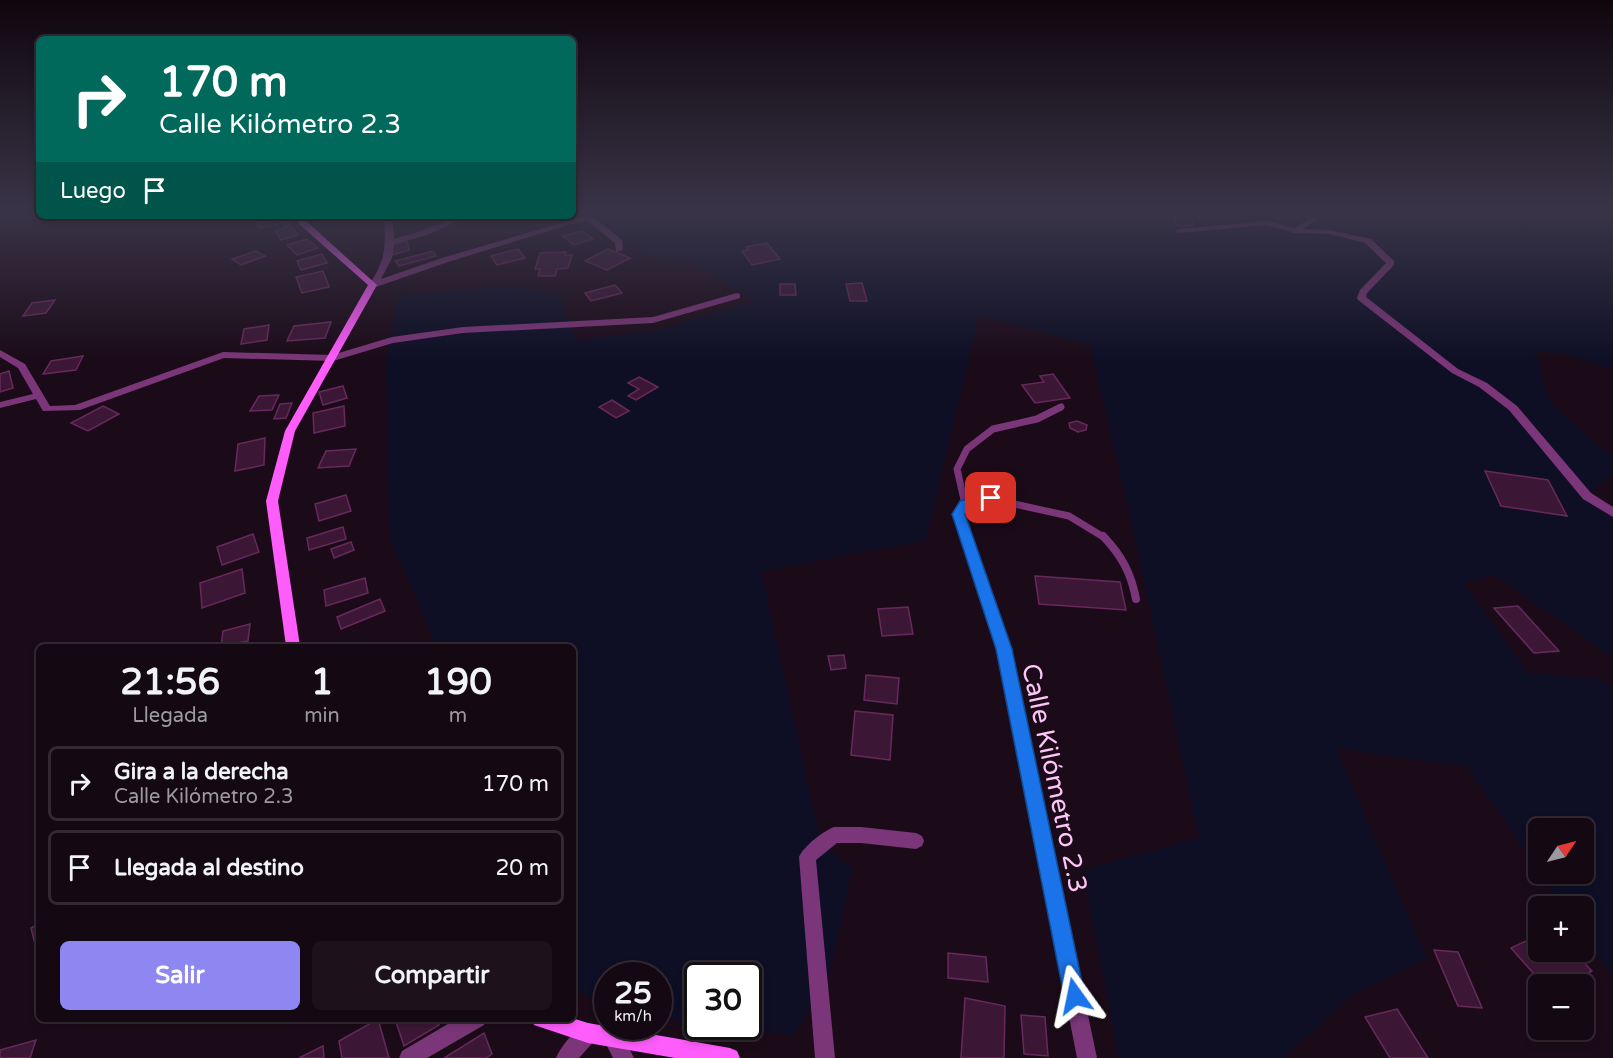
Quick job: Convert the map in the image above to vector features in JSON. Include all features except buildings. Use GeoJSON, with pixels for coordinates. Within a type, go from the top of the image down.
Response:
{"type":"FeatureCollection","features":[{"type":"Feature","properties":{"kind":"street"},"geometry":{"type":"LineString","coordinates":[[347,261],[373,285]]}},
{"type":"Feature","properties":{"kind":"street"},"geometry":{"type":"LineString","coordinates":[[293,644],[272,501],[290,431],[387,261]]}},
{"type":"Feature","properties":{"kind":"street"},"geometry":{"type":"LineString","coordinates":[[373,285],[441,261]]}},
{"type":"Feature","properties":{"kind":"street"},"geometry":{"type":"LineString","coordinates":[[1390,261],[1391,263],[1363,292],[1361,298],[1455,371],[1483,385],[1513,408],[1587,496],[1613,513]]}},
{"type":"Feature","properties":{"kind":"street"},"geometry":{"type":"LineString","coordinates":[[0,353],[21,366],[47,409],[76,408],[223,355],[333,358],[392,340],[463,330],[653,320],[737,296]]}},
{"type":"Feature","properties":{"kind":"street"},"geometry":{"type":"LineString","coordinates":[[0,405],[38,396]]}},
{"type":"Feature","properties":{"kind":"street"},"geometry":{"type":"LineString","coordinates":[[964,504],[991,498]]}},
{"type":"Feature","properties":{"kind":"street","name":"Calle Kilómetro 2.3"},"geometry":{"type":"LineString","coordinates":[[964,504],[958,514],[1004,649],[1088,1058]]}},
{"type":"Feature","properties":{"kind":"street"},"geometry":{"type":"LineString","coordinates":[[825,1058],[807,856],[834,835],[916,840]]}},
{"type":"Feature","properties":{"kind":"street"},"geometry":{"type":"LineString","coordinates":[[409,1058],[470,1022]]}},
{"type":"Feature","properties":{"kind":"street"},"geometry":{"type":"LineString","coordinates":[[554,1022],[594,1034]]}},
{"type":"Feature","properties":{"kind":"street"},"geometry":{"type":"LineString","coordinates":[[566,1058],[588,1033]]}},
{"type":"Feature","properties":{"kind":"street"},"geometry":{"type":"LineString","coordinates":[[614,1040],[624,1058]]}},
{"type":"Feature","properties":{"kind":"street"},"geometry":{"type":"LineString","coordinates":[[625,1040],[730,1058]]}},
{"type":"Feature","properties":{"kind":"lane"},"geometry":{"type":"LineString","coordinates":[[964,504],[957,469],[967,449],[993,429],[1037,419],[1061,407]]}},
{"type":"Feature","properties":{"kind":"lane"},"geometry":{"type":"LineString","coordinates":[[991,498],[1062,511],[1099,530],[1129,568],[1136,599]]}},
{"type":"Feature","properties":{"kind":"shaded area"},"geometry":{"type":"Polygon","coordinates":[[[686,261],[1613,261],[1613,369],[1566,354],[1535,350],[1550,402],[1590,439],[1613,456],[1613,474],[1591,492],[1613,517],[1613,657],[1494,575],[1463,582],[1528,673],[1598,678],[1613,687],[1613,978],[1594,950],[1594,896],[1556,896],[1548,884],[1594,884],[1594,818],[1528,818],[1528,855],[1467,767],[1336,748],[1427,959],[1352,995],[1283,1058],[1119,1058],[1082,870],[1199,838],[1135,538],[1090,345],[979,315],[926,540],[761,571],[821,844],[852,868],[831,971],[794,1035],[762,1031],[762,962],[684,962],[684,1021],[672,1020],[672,962],[594,962],[594,1000],[576,989],[576,644],[436,644],[389,537],[386,361],[398,295],[515,286],[561,296],[575,341],[662,329],[755,301],[686,261]]]}},
{"type":"Feature","properties":{"kind":"route"},"geometry":{"type":"LineString","coordinates":[[991,498],[964,504],[958,514],[1004,649],[1075,996]]}}]}
